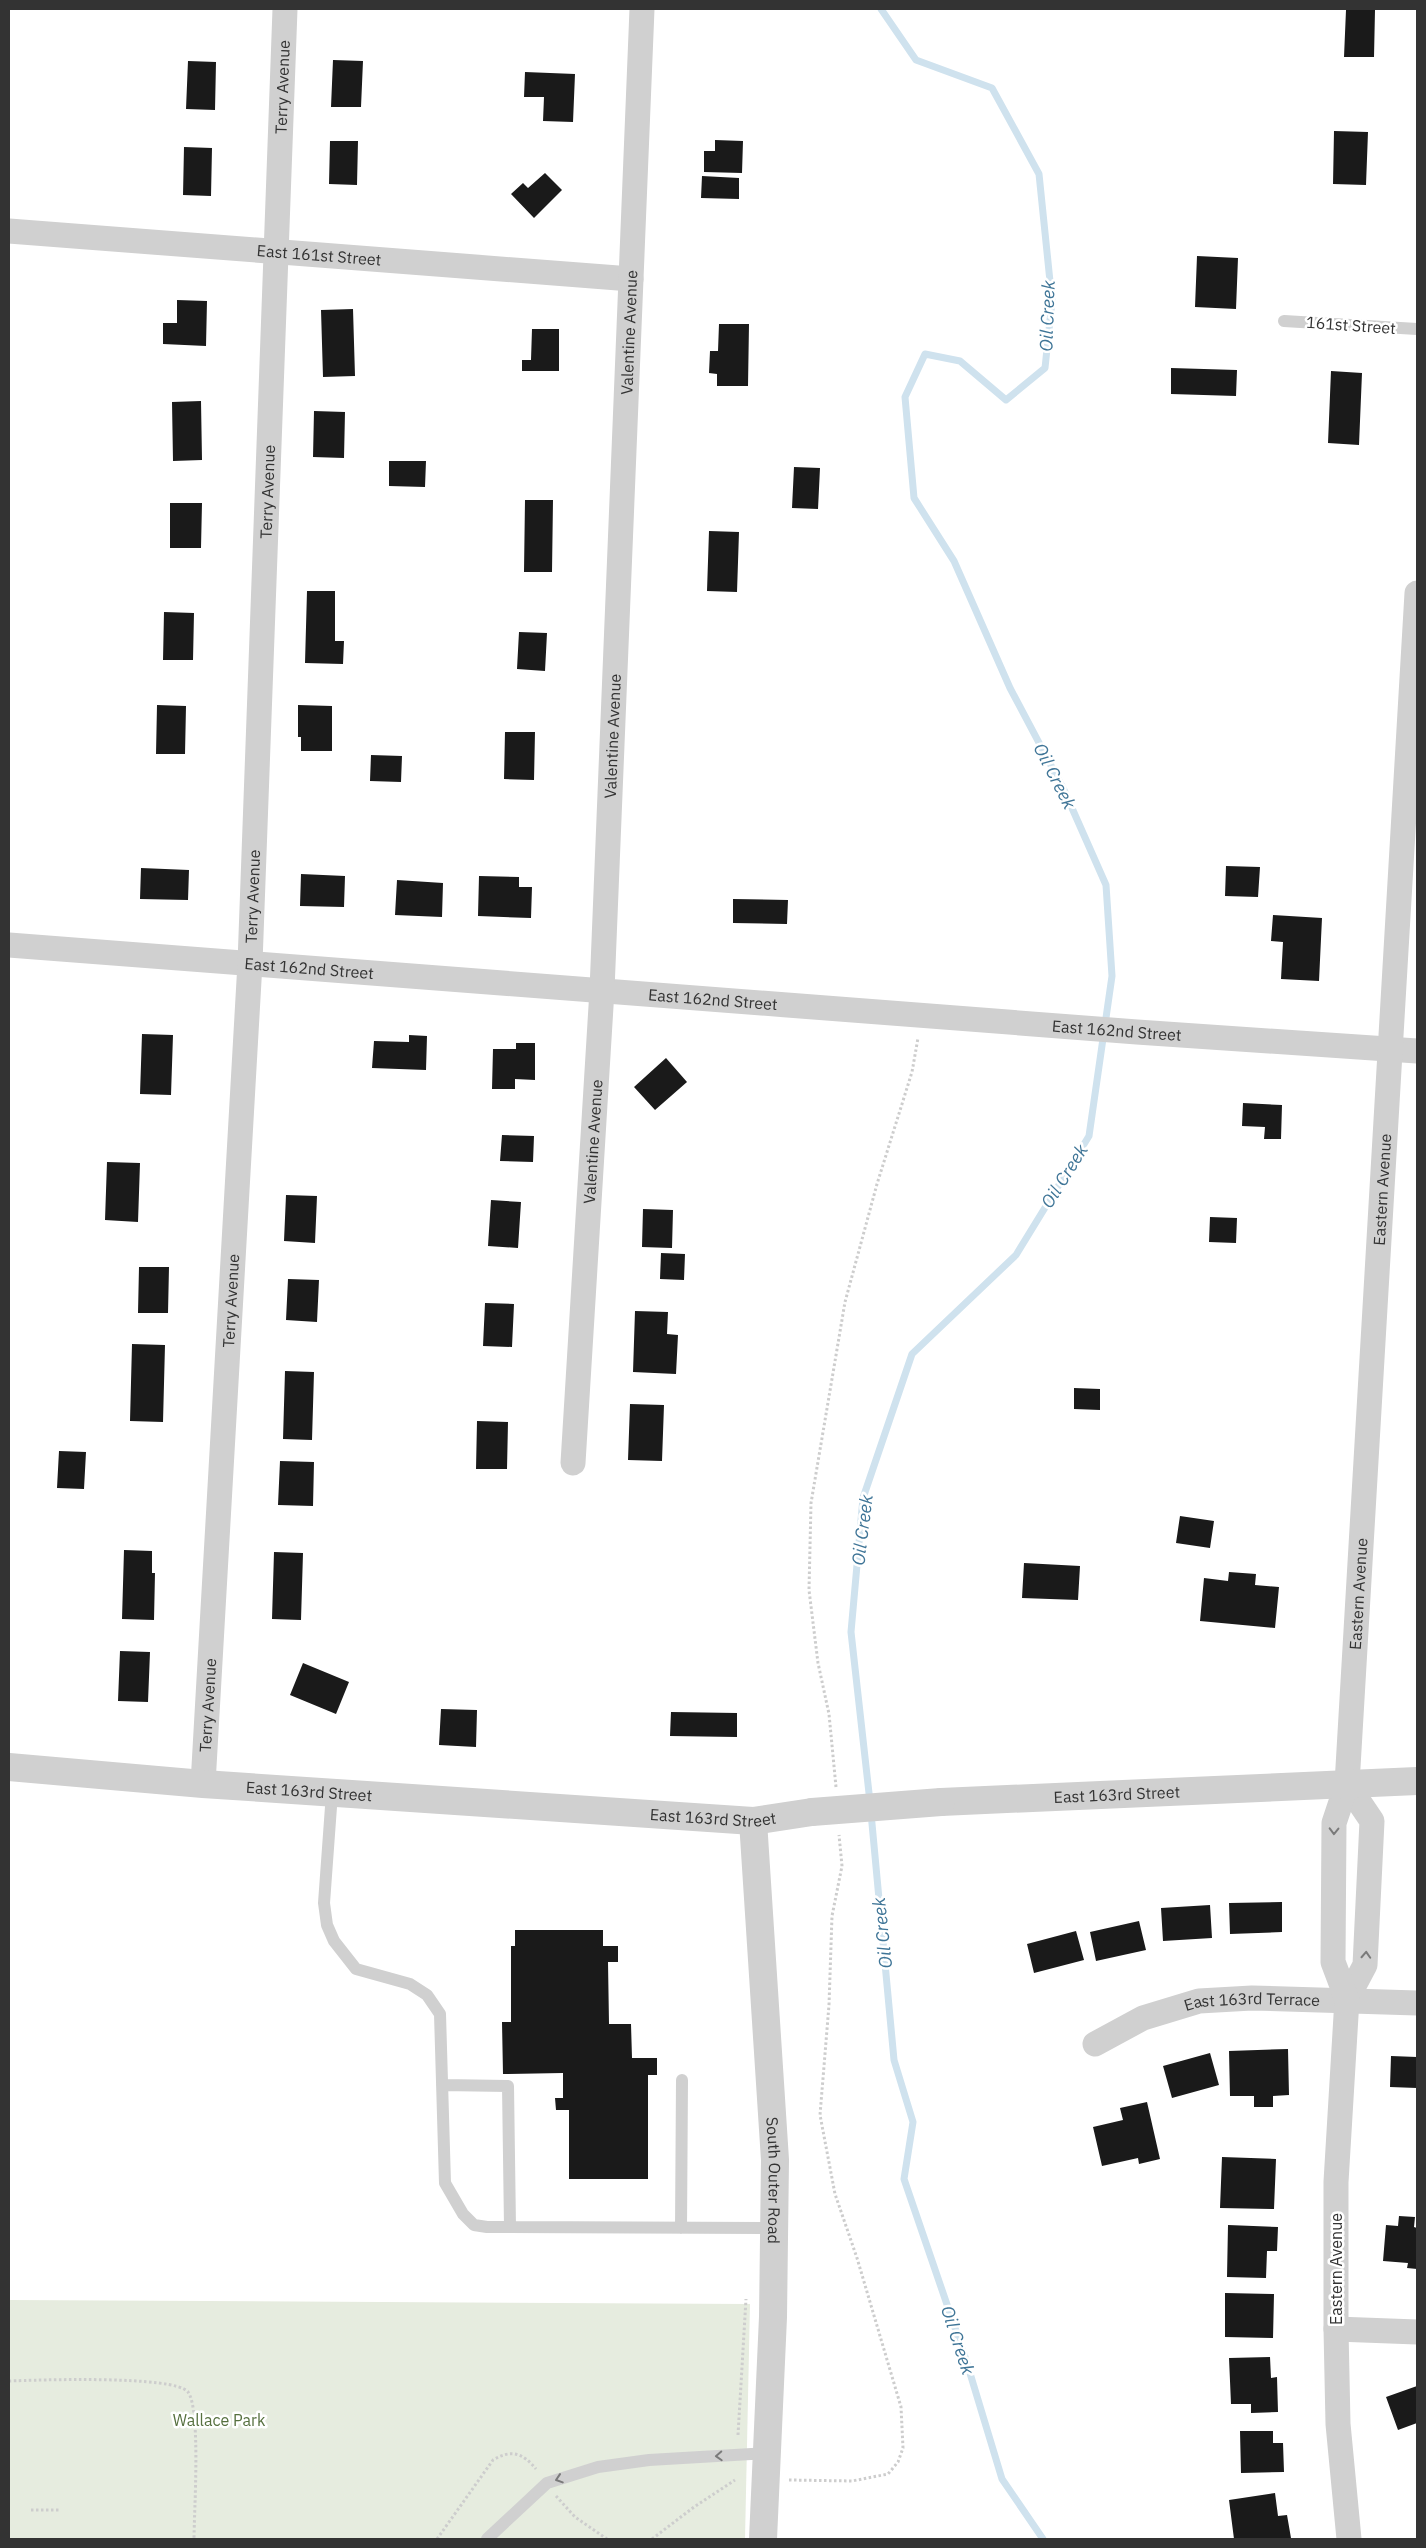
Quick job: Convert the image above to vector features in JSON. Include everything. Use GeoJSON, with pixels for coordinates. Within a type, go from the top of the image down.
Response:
{"type":"FeatureCollection","features":[{"type":"Feature","properties":{"kind":"street","name":"Terry Avenue"},"geometry":{"type":"LineString","coordinates":[[203,1784],[250,963],[285,9]]}},
{"type":"Feature","properties":{"kind":"street","name":"Valentine Avenue"},"geometry":{"type":"LineString","coordinates":[[573,1464],[602,990],[642,9]]}},
{"type":"Feature","properties":{"kind":"street","name":"East 161st Street"},"geometry":{"type":"LineString","coordinates":[[9,231],[631,279]]}},
{"type":"Feature","properties":{"kind":"street","name":"Eastern Avenue"},"geometry":{"type":"LineString","coordinates":[[1349,2539],[1338,2424],[1336,2329],[1336,2182],[1347,1999],[1333,1962],[1334,1823],[1347,1784],[1417,593]]}},
{"type":"Feature","properties":{"kind":"street","name":"East 162nd Street"},"geometry":{"type":"LineString","coordinates":[[9,945],[1137,1032],[1417,1051]]}},
{"type":"Feature","properties":{"kind":"street","name":"East 163rd Street"},"geometry":{"type":"LineString","coordinates":[[9,1767],[203,1784],[753,1821],[812,1812],[940,1802],[1417,1781]]}},
{"type":"Feature","properties":{"kind":"street","name":"Eastern Avenue"},"geometry":{"type":"LineString","coordinates":[[1347,1784],[1372,1821],[1365,1965],[1347,1999]]}},
{"type":"Feature","properties":{"kind":"street","name":"South Outer Road"},"geometry":{"type":"LineString","coordinates":[[753,1821],[775,2160],[768,2453],[764,2539]]}},
{"type":"Feature","properties":{"kind":"street","name":"East 163rd Terrace"},"geometry":{"type":"LineString","coordinates":[[1095,2044],[1143,2018],[1199,2001],[1252,1998],[1347,1999],[1417,2003]]}},
{"type":"Feature","properties":{"kind":"street"},"geometry":{"type":"LineString","coordinates":[[1336,2329],[1417,2332]]}},
{"type":"Feature","properties":{"kind":"lane","name":"161st Street"},"geometry":{"type":"LineString","coordinates":[[1284,321],[1417,329]]}},
{"type":"Feature","properties":{"kind":"lane"},"geometry":{"type":"LineString","coordinates":[[332,1793],[324,1903],[327,1925],[343,1955],[356,1969],[410,1984],[427,1995],[440,2014],[445,2183],[463,2214],[474,2225],[510,2227],[774,2228]]}},
{"type":"Feature","properties":{"kind":"lane"},"geometry":{"type":"LineString","coordinates":[[681,2228],[682,2080]]}},
{"type":"Feature","properties":{"kind":"lane"},"geometry":{"type":"LineString","coordinates":[[442,2085],[508,2086],[510,2227]]}},
{"type":"Feature","properties":{"kind":"lane"},"geometry":{"type":"LineString","coordinates":[[487,2539],[546,2483],[598,2467],[649,2460],[768,2453]]}},
{"type":"Feature","properties":{"kind":"path"},"geometry":{"type":"LineString","coordinates":[[738,2435],[746,2298]]}},
{"type":"Feature","properties":{"kind":"path"},"geometry":{"type":"LineString","coordinates":[[9,2381],[52,2379],[141,2382],[173,2384],[184,2388],[190,2394],[195,2418],[194,2539]]}},
{"type":"Feature","properties":{"kind":"path"},"geometry":{"type":"LineString","coordinates":[[652,2539],[694,2507],[735,2480]]}},
{"type":"Feature","properties":{"kind":"path"},"geometry":{"type":"LineString","coordinates":[[31,2510],[60,2510]]}},
{"type":"Feature","properties":{"kind":"green space","name":"Wallace Park"},"geometry":{"type":"Polygon","coordinates":[[[9,2300],[750,2304],[745,2539],[9,2539],[9,2300]]]}},
{"type":"Feature","properties":{"kind":"building"},"geometry":{"type":"Polygon","coordinates":[[[1346,10],[1375,10],[1374,57],[1344,57],[1346,10]]]}},
{"type":"Feature","properties":{"kind":"building"},"geometry":{"type":"Polygon","coordinates":[[[333,60],[363,61],[361,107],[331,107],[333,60]]]}},
{"type":"Feature","properties":{"kind":"building"},"geometry":{"type":"Polygon","coordinates":[[[188,61],[216,62],[215,110],[186,109],[188,61]]]}},
{"type":"Feature","properties":{"kind":"building"},"geometry":{"type":"Polygon","coordinates":[[[525,72],[575,74],[573,122],[543,121],[544,97],[524,97],[525,72]]]}},
{"type":"Feature","properties":{"kind":"building"},"geometry":{"type":"Polygon","coordinates":[[[1334,131],[1368,132],[1366,185],[1333,184],[1334,131]]]}},
{"type":"Feature","properties":{"kind":"building"},"geometry":{"type":"Polygon","coordinates":[[[715,140],[743,141],[742,173],[704,172],[704,151],[715,151],[715,140]]]}},
{"type":"Feature","properties":{"kind":"building"},"geometry":{"type":"Polygon","coordinates":[[[330,141],[358,141],[357,185],[329,184],[330,141]]]}},
{"type":"Feature","properties":{"kind":"building"},"geometry":{"type":"Polygon","coordinates":[[[184,147],[212,148],[211,196],[183,195],[184,147]]]}},
{"type":"Feature","properties":{"kind":"building"},"geometry":{"type":"Polygon","coordinates":[[[545,173],[562,190],[534,218],[511,194],[523,183],[528,188],[545,173]]]}},
{"type":"Feature","properties":{"kind":"building"},"geometry":{"type":"Polygon","coordinates":[[[702,176],[739,178],[739,199],[701,198],[702,176]]]}},
{"type":"Feature","properties":{"kind":"building"},"geometry":{"type":"Polygon","coordinates":[[[1197,256],[1238,258],[1236,309],[1195,307],[1197,256]]]}},
{"type":"Feature","properties":{"kind":"building"},"geometry":{"type":"Polygon","coordinates":[[[177,300],[207,301],[206,346],[163,344],[163,323],[177,323],[177,300]]]}},
{"type":"Feature","properties":{"kind":"building"},"geometry":{"type":"Polygon","coordinates":[[[353,309],[355,376],[323,377],[321,310],[353,309]]]}},
{"type":"Feature","properties":{"kind":"building"},"geometry":{"type":"Polygon","coordinates":[[[719,324],[749,324],[748,386],[717,386],[717,374],[709,373],[710,351],[718,351],[719,324]]]}},
{"type":"Feature","properties":{"kind":"building"},"geometry":{"type":"Polygon","coordinates":[[[532,329],[559,329],[559,371],[522,371],[522,360],[531,360],[532,329]]]}},
{"type":"Feature","properties":{"kind":"building"},"geometry":{"type":"Polygon","coordinates":[[[1171,368],[1237,370],[1236,396],[1171,394],[1171,368]]]}},
{"type":"Feature","properties":{"kind":"building"},"geometry":{"type":"Polygon","coordinates":[[[1331,371],[1362,373],[1359,445],[1328,443],[1331,371]]]}},
{"type":"Feature","properties":{"kind":"building"},"geometry":{"type":"Polygon","coordinates":[[[201,401],[202,460],[173,461],[172,402],[201,401]]]}},
{"type":"Feature","properties":{"kind":"building"},"geometry":{"type":"Polygon","coordinates":[[[314,411],[345,412],[344,458],[313,457],[314,411]]]}},
{"type":"Feature","properties":{"kind":"building"},"geometry":{"type":"Polygon","coordinates":[[[389,461],[426,461],[425,487],[389,486],[389,461]]]}},
{"type":"Feature","properties":{"kind":"building"},"geometry":{"type":"Polygon","coordinates":[[[794,467],[820,468],[818,509],[792,508],[794,467]]]}},
{"type":"Feature","properties":{"kind":"building"},"geometry":{"type":"Polygon","coordinates":[[[525,500],[553,500],[552,572],[524,572],[525,500]]]}},
{"type":"Feature","properties":{"kind":"building"},"geometry":{"type":"Polygon","coordinates":[[[170,503],[202,503],[201,548],[170,548],[170,503]]]}},
{"type":"Feature","properties":{"kind":"building"},"geometry":{"type":"Polygon","coordinates":[[[709,531],[739,532],[737,592],[707,591],[709,531]]]}},
{"type":"Feature","properties":{"kind":"building"},"geometry":{"type":"Polygon","coordinates":[[[307,591],[335,591],[335,641],[344,641],[343,664],[305,663],[307,591]]]}},
{"type":"Feature","properties":{"kind":"building"},"geometry":{"type":"Polygon","coordinates":[[[164,612],[194,613],[193,660],[163,660],[164,612]]]}},
{"type":"Feature","properties":{"kind":"building"},"geometry":{"type":"Polygon","coordinates":[[[519,632],[547,633],[545,671],[517,669],[519,632]]]}},
{"type":"Feature","properties":{"kind":"building"},"geometry":{"type":"Polygon","coordinates":[[[157,705],[186,706],[185,754],[156,754],[157,705]]]}},
{"type":"Feature","properties":{"kind":"building"},"geometry":{"type":"Polygon","coordinates":[[[298,705],[332,706],[332,751],[301,751],[301,737],[298,737],[298,705]]]}},
{"type":"Feature","properties":{"kind":"building"},"geometry":{"type":"Polygon","coordinates":[[[505,732],[535,732],[534,780],[504,779],[505,732]]]}},
{"type":"Feature","properties":{"kind":"building"},"geometry":{"type":"Polygon","coordinates":[[[371,755],[402,756],[401,782],[370,781],[371,755]]]}},
{"type":"Feature","properties":{"kind":"building"},"geometry":{"type":"Polygon","coordinates":[[[1226,866],[1260,867],[1258,897],[1225,896],[1226,866]]]}},
{"type":"Feature","properties":{"kind":"building"},"geometry":{"type":"Polygon","coordinates":[[[141,868],[189,870],[188,900],[140,899],[141,868]]]}},
{"type":"Feature","properties":{"kind":"building"},"geometry":{"type":"Polygon","coordinates":[[[301,874],[345,876],[344,907],[300,906],[301,874]]]}},
{"type":"Feature","properties":{"kind":"building"},"geometry":{"type":"Polygon","coordinates":[[[479,876],[519,877],[519,887],[532,887],[531,918],[478,916],[479,876]]]}},
{"type":"Feature","properties":{"kind":"building"},"geometry":{"type":"Polygon","coordinates":[[[397,880],[443,883],[442,917],[395,915],[397,880]]]}},
{"type":"Feature","properties":{"kind":"building"},"geometry":{"type":"Polygon","coordinates":[[[733,899],[788,900],[787,924],[733,923],[733,899]]]}},
{"type":"Feature","properties":{"kind":"building"},"geometry":{"type":"Polygon","coordinates":[[[1273,915],[1322,918],[1319,981],[1281,979],[1283,942],[1271,941],[1273,915]]]}},
{"type":"Feature","properties":{"kind":"building"},"geometry":{"type":"Polygon","coordinates":[[[142,1034],[173,1035],[171,1095],[140,1094],[142,1034]]]}},
{"type":"Feature","properties":{"kind":"building"},"geometry":{"type":"Polygon","coordinates":[[[409,1035],[427,1036],[426,1070],[372,1068],[374,1041],[409,1042],[409,1035]]]}},
{"type":"Feature","properties":{"kind":"building"},"geometry":{"type":"Polygon","coordinates":[[[516,1043],[535,1043],[535,1080],[515,1079],[515,1089],[492,1089],[493,1049],[516,1049],[516,1043]]]}},
{"type":"Feature","properties":{"kind":"building"},"geometry":{"type":"Polygon","coordinates":[[[666,1058],[687,1082],[655,1110],[634,1087],[666,1058]]]}},
{"type":"Feature","properties":{"kind":"building"},"geometry":{"type":"Polygon","coordinates":[[[1243,1103],[1282,1105],[1281,1139],[1264,1139],[1265,1127],[1242,1126],[1243,1103]]]}},
{"type":"Feature","properties":{"kind":"building"},"geometry":{"type":"Polygon","coordinates":[[[502,1135],[534,1136],[533,1162],[500,1161],[502,1135]]]}},
{"type":"Feature","properties":{"kind":"building"},"geometry":{"type":"Polygon","coordinates":[[[107,1162],[140,1163],[138,1222],[105,1220],[107,1162]]]}},
{"type":"Feature","properties":{"kind":"building"},"geometry":{"type":"Polygon","coordinates":[[[286,1195],[317,1196],[315,1243],[284,1241],[286,1195]]]}},
{"type":"Feature","properties":{"kind":"building"},"geometry":{"type":"Polygon","coordinates":[[[491,1200],[521,1202],[518,1248],[488,1246],[491,1200]]]}},
{"type":"Feature","properties":{"kind":"building"},"geometry":{"type":"Polygon","coordinates":[[[643,1209],[673,1210],[672,1248],[642,1247],[643,1209]]]}},
{"type":"Feature","properties":{"kind":"building"},"geometry":{"type":"Polygon","coordinates":[[[1210,1217],[1237,1218],[1236,1243],[1209,1242],[1210,1217]]]}},
{"type":"Feature","properties":{"kind":"building"},"geometry":{"type":"Polygon","coordinates":[[[661,1253],[685,1254],[684,1280],[660,1279],[661,1253]]]}},
{"type":"Feature","properties":{"kind":"building"},"geometry":{"type":"Polygon","coordinates":[[[139,1267],[169,1267],[168,1313],[138,1313],[139,1267]]]}},
{"type":"Feature","properties":{"kind":"building"},"geometry":{"type":"Polygon","coordinates":[[[288,1279],[319,1280],[317,1322],[286,1320],[288,1279]]]}},
{"type":"Feature","properties":{"kind":"building"},"geometry":{"type":"Polygon","coordinates":[[[485,1303],[514,1304],[512,1347],[483,1346],[485,1303]]]}},
{"type":"Feature","properties":{"kind":"building"},"geometry":{"type":"Polygon","coordinates":[[[635,1311],[668,1312],[667,1334],[678,1335],[676,1374],[633,1372],[635,1311]]]}},
{"type":"Feature","properties":{"kind":"building"},"geometry":{"type":"Polygon","coordinates":[[[132,1344],[165,1345],[163,1422],[130,1421],[132,1344]]]}},
{"type":"Feature","properties":{"kind":"building"},"geometry":{"type":"Polygon","coordinates":[[[285,1371],[314,1372],[312,1440],[283,1439],[285,1371]]]}},
{"type":"Feature","properties":{"kind":"building"},"geometry":{"type":"Polygon","coordinates":[[[1074,1388],[1100,1389],[1100,1410],[1074,1409],[1074,1388]]]}},
{"type":"Feature","properties":{"kind":"building"},"geometry":{"type":"Polygon","coordinates":[[[630,1404],[664,1405],[662,1461],[628,1460],[630,1404]]]}},
{"type":"Feature","properties":{"kind":"building"},"geometry":{"type":"Polygon","coordinates":[[[477,1421],[508,1422],[507,1469],[476,1469],[477,1421]]]}},
{"type":"Feature","properties":{"kind":"building"},"geometry":{"type":"Polygon","coordinates":[[[59,1451],[86,1452],[84,1489],[57,1488],[59,1451]]]}},
{"type":"Feature","properties":{"kind":"building"},"geometry":{"type":"Polygon","coordinates":[[[280,1461],[314,1462],[313,1506],[278,1505],[280,1461]]]}},
{"type":"Feature","properties":{"kind":"building"},"geometry":{"type":"Polygon","coordinates":[[[1180,1516],[1214,1521],[1210,1548],[1176,1543],[1180,1516]]]}},
{"type":"Feature","properties":{"kind":"building"},"geometry":{"type":"Polygon","coordinates":[[[124,1550],[152,1551],[152,1573],[155,1573],[154,1620],[122,1619],[124,1550]]]}},
{"type":"Feature","properties":{"kind":"building"},"geometry":{"type":"Polygon","coordinates":[[[274,1552],[303,1553],[301,1620],[272,1619],[274,1552]]]}},
{"type":"Feature","properties":{"kind":"building"},"geometry":{"type":"Polygon","coordinates":[[[1024,1563],[1080,1566],[1078,1600],[1022,1598],[1024,1563]]]}},
{"type":"Feature","properties":{"kind":"building"},"geometry":{"type":"Polygon","coordinates":[[[1229,1572],[1256,1574],[1255,1585],[1279,1587],[1275,1628],[1200,1621],[1204,1578],[1228,1581],[1229,1572]]]}},
{"type":"Feature","properties":{"kind":"building"},"geometry":{"type":"Polygon","coordinates":[[[120,1651],[150,1652],[148,1702],[118,1701],[120,1651]]]}},
{"type":"Feature","properties":{"kind":"building"},"geometry":{"type":"Polygon","coordinates":[[[303,1663],[349,1682],[336,1714],[290,1695],[303,1663]]]}},
{"type":"Feature","properties":{"kind":"building"},"geometry":{"type":"Polygon","coordinates":[[[441,1709],[477,1710],[476,1747],[439,1745],[441,1709]]]}},
{"type":"Feature","properties":{"kind":"building"},"geometry":{"type":"Polygon","coordinates":[[[671,1712],[737,1713],[737,1737],[670,1736],[671,1712]]]}},
{"type":"Feature","properties":{"kind":"building"},"geometry":{"type":"Polygon","coordinates":[[[1282,1902],[1282,1932],[1230,1934],[1229,1903],[1282,1902]]]}},
{"type":"Feature","properties":{"kind":"building"},"geometry":{"type":"Polygon","coordinates":[[[1210,1905],[1212,1938],[1163,1941],[1161,1908],[1210,1905]]]}},
{"type":"Feature","properties":{"kind":"building"},"geometry":{"type":"Polygon","coordinates":[[[1139,1921],[1146,1950],[1096,1961],[1090,1932],[1139,1921]]]}},
{"type":"Feature","properties":{"kind":"building"},"geometry":{"type":"Polygon","coordinates":[[[515,1930],[603,1930],[603,1946],[618,1946],[618,1962],[608,1962],[609,2024],[631,2024],[632,2058],[657,2058],[657,2075],[648,2075],[648,2179],[569,2179],[569,2110],[556,2110],[555,2098],[563,2098],[563,2073],[503,2074],[502,2022],[511,2022],[511,1946],[515,1946],[515,1930]]]}},
{"type":"Feature","properties":{"kind":"building"},"geometry":{"type":"Polygon","coordinates":[[[1076,1931],[1084,1960],[1034,1973],[1027,1944],[1076,1931]]]}},
{"type":"Feature","properties":{"kind":"building"},"geometry":{"type":"Polygon","coordinates":[[[1288,2049],[1289,2095],[1273,2096],[1273,2107],[1254,2107],[1254,2096],[1230,2096],[1229,2051],[1288,2049]]]}},
{"type":"Feature","properties":{"kind":"building"},"geometry":{"type":"Polygon","coordinates":[[[1210,2053],[1219,2085],[1172,2098],[1163,2066],[1210,2053]]]}},
{"type":"Feature","properties":{"kind":"building"},"geometry":{"type":"Polygon","coordinates":[[[1391,2056],[1417,2057],[1417,2088],[1390,2087],[1391,2056]]]}},
{"type":"Feature","properties":{"kind":"building"},"geometry":{"type":"Polygon","coordinates":[[[1147,2102],[1160,2159],[1139,2164],[1138,2158],[1102,2166],[1093,2127],[1123,2120],[1120,2108],[1147,2102]]]}},
{"type":"Feature","properties":{"kind":"building"},"geometry":{"type":"Polygon","coordinates":[[[1222,2157],[1276,2159],[1274,2209],[1220,2208],[1222,2157]]]}},
{"type":"Feature","properties":{"kind":"building"},"geometry":{"type":"Polygon","coordinates":[[[1399,2216],[1415,2217],[1414,2227],[1417,2228],[1417,2269],[1407,2268],[1408,2263],[1383,2261],[1386,2225],[1398,2226],[1399,2216]]]}},
{"type":"Feature","properties":{"kind":"building"},"geometry":{"type":"Polygon","coordinates":[[[1228,2225],[1278,2227],[1277,2251],[1267,2251],[1266,2278],[1227,2277],[1228,2225]]]}},
{"type":"Feature","properties":{"kind":"building"},"geometry":{"type":"Polygon","coordinates":[[[1225,2293],[1274,2294],[1273,2338],[1225,2337],[1225,2293]]]}},
{"type":"Feature","properties":{"kind":"building"},"geometry":{"type":"Polygon","coordinates":[[[1270,2357],[1271,2378],[1277,2377],[1278,2412],[1251,2413],[1251,2404],[1231,2404],[1229,2358],[1270,2357]]]}},
{"type":"Feature","properties":{"kind":"building"},"geometry":{"type":"Polygon","coordinates":[[[1417,2386],[1417,2423],[1398,2430],[1386,2397],[1417,2386]]]}},
{"type":"Feature","properties":{"kind":"building"},"geometry":{"type":"Polygon","coordinates":[[[1240,2431],[1273,2431],[1273,2443],[1283,2443],[1284,2472],[1241,2473],[1240,2431]]]}},
{"type":"Feature","properties":{"kind":"building"},"geometry":{"type":"Polygon","coordinates":[[[1275,2493],[1278,2516],[1287,2515],[1291,2538],[1234,2539],[1229,2500],[1275,2493]]]}},
{"type":"Feature","properties":{"kind":"waterway","name":"Oil Creek"},"geometry":{"type":"LineString","coordinates":[[870,1802],[851,1632],[863,1498],[912,1354],[1016,1255],[1089,1136],[1112,976],[1106,885],[1064,790],[1010,688],[954,561],[914,498],[905,397],[925,354],[960,361],[1006,400],[1045,368],[1052,301],[1039,174],[992,88],[916,60],[881,9]]}},
{"type":"Feature","properties":{"kind":"waterway","name":"Oil Creek"},"geometry":{"type":"LineString","coordinates":[[871,1813],[894,2060],[913,2122],[904,2179],[966,2360],[1002,2479],[1043,2539]]}}]}
